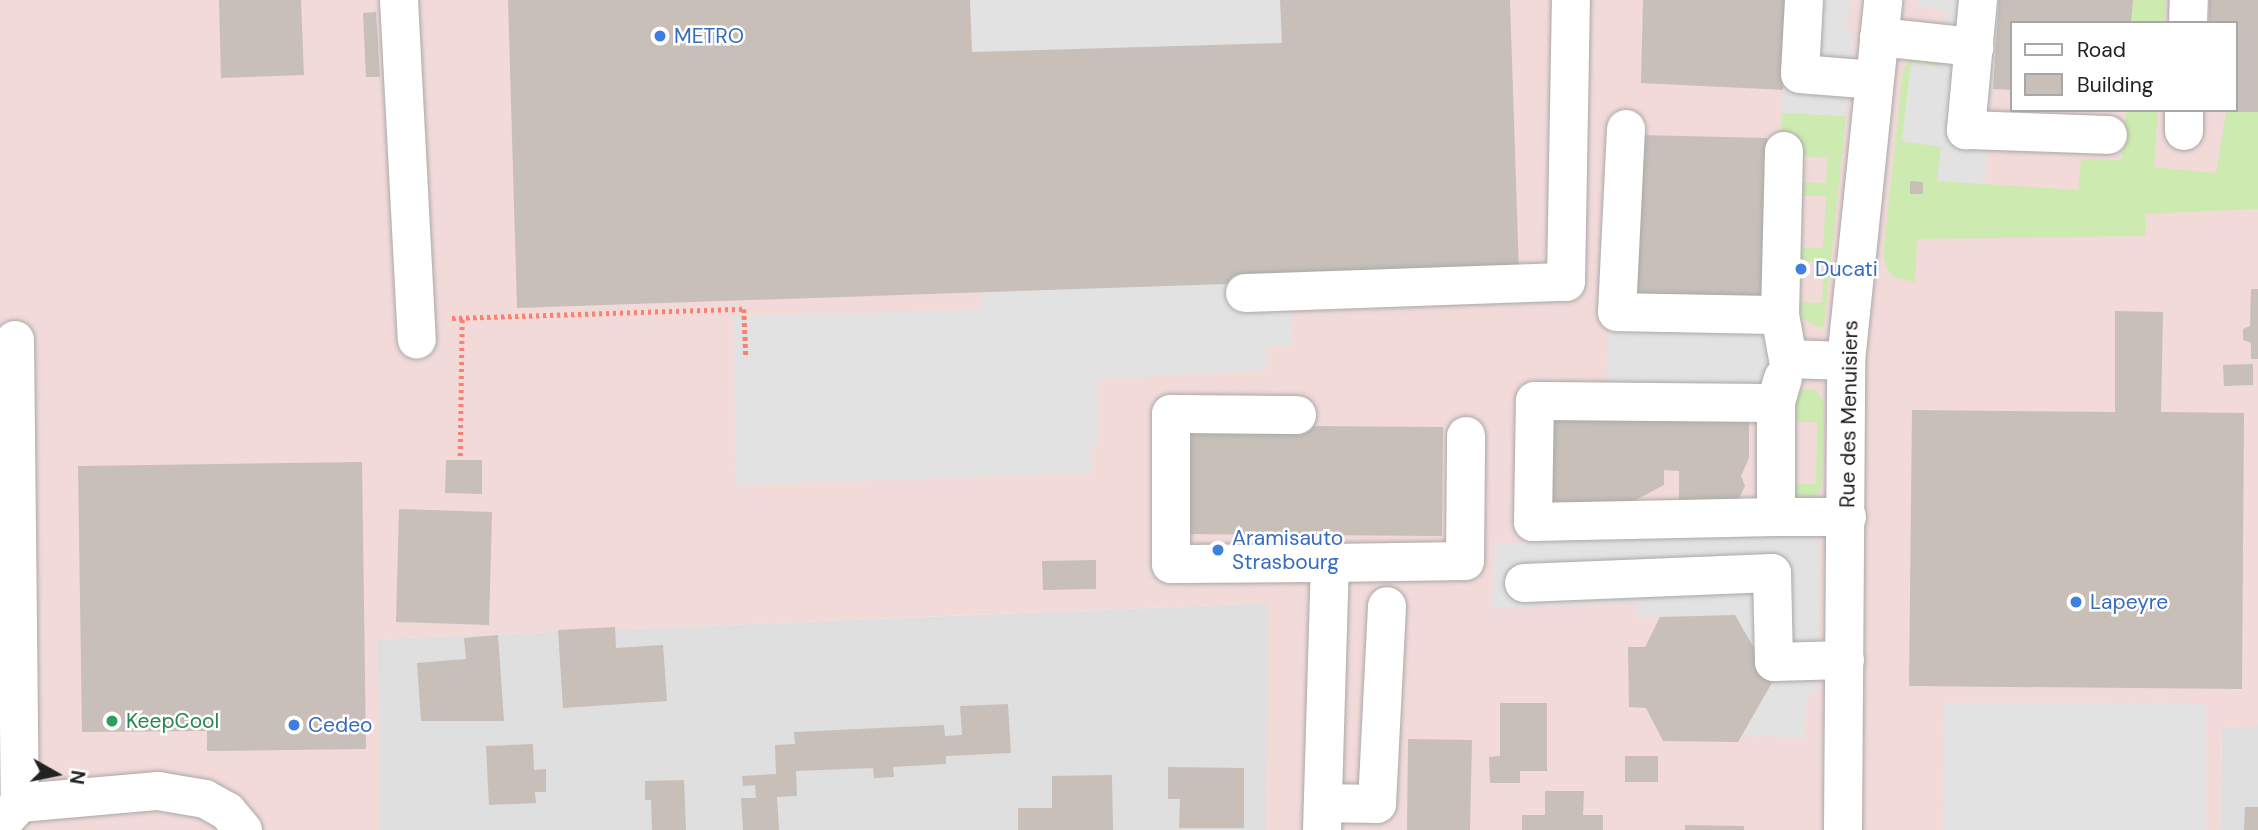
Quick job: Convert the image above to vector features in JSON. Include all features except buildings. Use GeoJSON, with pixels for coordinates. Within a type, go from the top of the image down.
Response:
{"type":"FeatureCollection","features":[{"type":"Feature","properties":{"kind":"street"},"geometry":{"type":"LineString","coordinates":[[399,0],[416,330]]}},
{"type":"Feature","properties":{"kind":"street"},"geometry":{"type":"LineString","coordinates":[[1245,293],[1566,282],[1571,0]]}},
{"type":"Feature","properties":{"kind":"street"},"geometry":{"type":"LineString","coordinates":[[1804,0],[1800,74],[1875,80]]}},
{"type":"Feature","properties":{"kind":"street"},"geometry":{"type":"LineString","coordinates":[[1978,0],[1966,130],[2108,135]]}},
{"type":"Feature","properties":{"kind":"street"},"geometry":{"type":"LineString","coordinates":[[2188,21],[2189,0]]}},
{"type":"Feature","properties":{"kind":"street"},"geometry":{"type":"LineString","coordinates":[[1881,18],[1974,47]]}},
{"type":"Feature","properties":{"kind":"street","name":"Rue des Menuisiers"},"geometry":{"type":"LineString","coordinates":[[1843,830],[1846,361],[1881,18]]}},
{"type":"Feature","properties":{"kind":"street"},"geometry":{"type":"LineString","coordinates":[[1626,129],[1617,312],[1780,315]]}},
{"type":"Feature","properties":{"kind":"street"},"geometry":{"type":"LineString","coordinates":[[1776,517],[1776,403],[1788,359],[1780,315],[1784,151]]}},
{"type":"Feature","properties":{"kind":"street"},"geometry":{"type":"LineString","coordinates":[[15,340],[10,814],[158,791],[205,799],[227,811],[243,830]]}},
{"type":"Feature","properties":{"kind":"street"},"geometry":{"type":"LineString","coordinates":[[1788,359],[1846,361]]}},
{"type":"Feature","properties":{"kind":"street"},"geometry":{"type":"LineString","coordinates":[[1776,403],[1535,401],[1533,522],[1847,517]]}},
{"type":"Feature","properties":{"kind":"street"},"geometry":{"type":"LineString","coordinates":[[1297,415],[1171,414],[1171,564],[1465,561],[1466,436]]}},
{"type":"Feature","properties":{"kind":"street"},"geometry":{"type":"LineString","coordinates":[[1330,563],[1322,816],[1377,804],[1387,606]]}},
{"type":"Feature","properties":{"kind":"street"},"geometry":{"type":"LineString","coordinates":[[1524,583],[1772,573],[1774,662],[1845,660]]}},
{"type":"Feature","properties":{"kind":"path"},"geometry":{"type":"LineString","coordinates":[[416,330],[462,318],[744,309],[746,356]]}},
{"type":"Feature","properties":{"kind":"path"},"geometry":{"type":"LineString","coordinates":[[460,456],[462,318]]}},
{"type":"Feature","properties":{"kind":"shaded area"},"geometry":{"type":"Polygon","coordinates":[[[0,0],[2258,0],[2258,726],[2222,728],[2220,830],[1266,830],[1268,603],[378,639],[380,830],[0,830],[0,0]]]}},
{"type":"Feature","properties":{"kind":"shaded area"},"geometry":{"type":"Polygon","coordinates":[[[970,0],[1281,0],[1292,345],[1266,347],[1267,370],[1098,379],[1098,446],[1090,446],[1092,473],[736,485],[733,316],[981,310],[970,0]]]}},
{"type":"Feature","properties":{"kind":"shaded area"},"geometry":{"type":"Polygon","coordinates":[[[1785,0],[1850,0],[1846,25],[1854,35],[1846,116],[1782,113],[1785,0]]]}},
{"type":"Feature","properties":{"kind":"shaded area"},"geometry":{"type":"Polygon","coordinates":[[[1919,0],[1999,0],[1985,184],[1937,181],[1941,147],[1902,141],[1911,62],[1940,66],[1945,11],[1918,7],[1919,0]]]}},
{"type":"Feature","properties":{"kind":"shaded area"},"geometry":{"type":"Polygon","coordinates":[[[1608,324],[1777,329],[1773,392],[1607,386],[1608,324]]]}},
{"type":"Feature","properties":{"kind":"shaded area"},"geometry":{"type":"Polygon","coordinates":[[[1820,534],[1819,690],[1811,692],[1806,701],[1804,737],[1742,736],[1773,681],[1734,615],[1637,617],[1636,603],[1492,608],[1495,543],[1820,534]]]}},
{"type":"Feature","properties":{"kind":"shaded area"},"geometry":{"type":"Polygon","coordinates":[[[1269,603],[1266,830],[380,830],[377,639],[1269,603]]]}},
{"type":"Feature","properties":{"kind":"shaded area"},"geometry":{"type":"Polygon","coordinates":[[[1944,703],[2206,704],[2205,830],[1943,830],[1944,703]]]}},
{"type":"Feature","properties":{"kind":"shaded area"},"geometry":{"type":"Polygon","coordinates":[[[2258,726],[2258,830],[2220,830],[2222,728],[2258,726]]]}},
{"type":"Feature","properties":{"kind":"green space"},"geometry":{"type":"Polygon","coordinates":[[[2133,0],[2166,0],[2164,21],[2131,21],[2133,0]]]}},
{"type":"Feature","properties":{"kind":"green space"},"geometry":{"type":"Polygon","coordinates":[[[1912,57],[1941,60],[1940,66],[1911,63],[1903,141],[1941,147],[1938,181],[2078,190],[2081,159],[2121,160],[2126,112],[2158,112],[2154,167],[2216,173],[2226,112],[2258,112],[2258,209],[2145,214],[2146,236],[1917,239],[1915,282],[1896,278],[1888,271],[1883,255],[1903,69],[1912,57]]]}},
{"type":"Feature","properties":{"kind":"green space"},"geometry":{"type":"Polygon","coordinates":[[[1782,113],[1846,116],[1824,326],[1820,328],[1800,317],[1795,302],[1822,303],[1824,262],[1797,261],[1797,248],[1823,248],[1826,196],[1801,196],[1801,182],[1826,183],[1827,158],[1793,155],[1795,131],[1782,131],[1782,113]]]}},
{"type":"Feature","properties":{"kind":"green space"},"geometry":{"type":"Polygon","coordinates":[[[1802,389],[1816,390],[1824,403],[1822,484],[1816,496],[1790,499],[1791,484],[1816,484],[1817,422],[1790,422],[1795,395],[1802,389]]]}},
{"type":"Feature","properties":{"kind":"place","name":"METRO"},"geometry":{"type":"Point","coordinates":[660,36]}},
{"type":"Feature","properties":{"kind":"place","name":"Ducati"},"geometry":{"type":"Point","coordinates":[1801,269]}},
{"type":"Feature","properties":{"kind":"place","name":"Aramisauto Strasbourg"},"geometry":{"type":"Point","coordinates":[1218,550]}},
{"type":"Feature","properties":{"kind":"place","name":"Lapeyre"},"geometry":{"type":"Point","coordinates":[2076,602]}},
{"type":"Feature","properties":{"kind":"place","name":"KeepCool"},"geometry":{"type":"Point","coordinates":[112,721]}},
{"type":"Feature","properties":{"kind":"place","name":"Cedeo"},"geometry":{"type":"Point","coordinates":[294,725]}}]}
